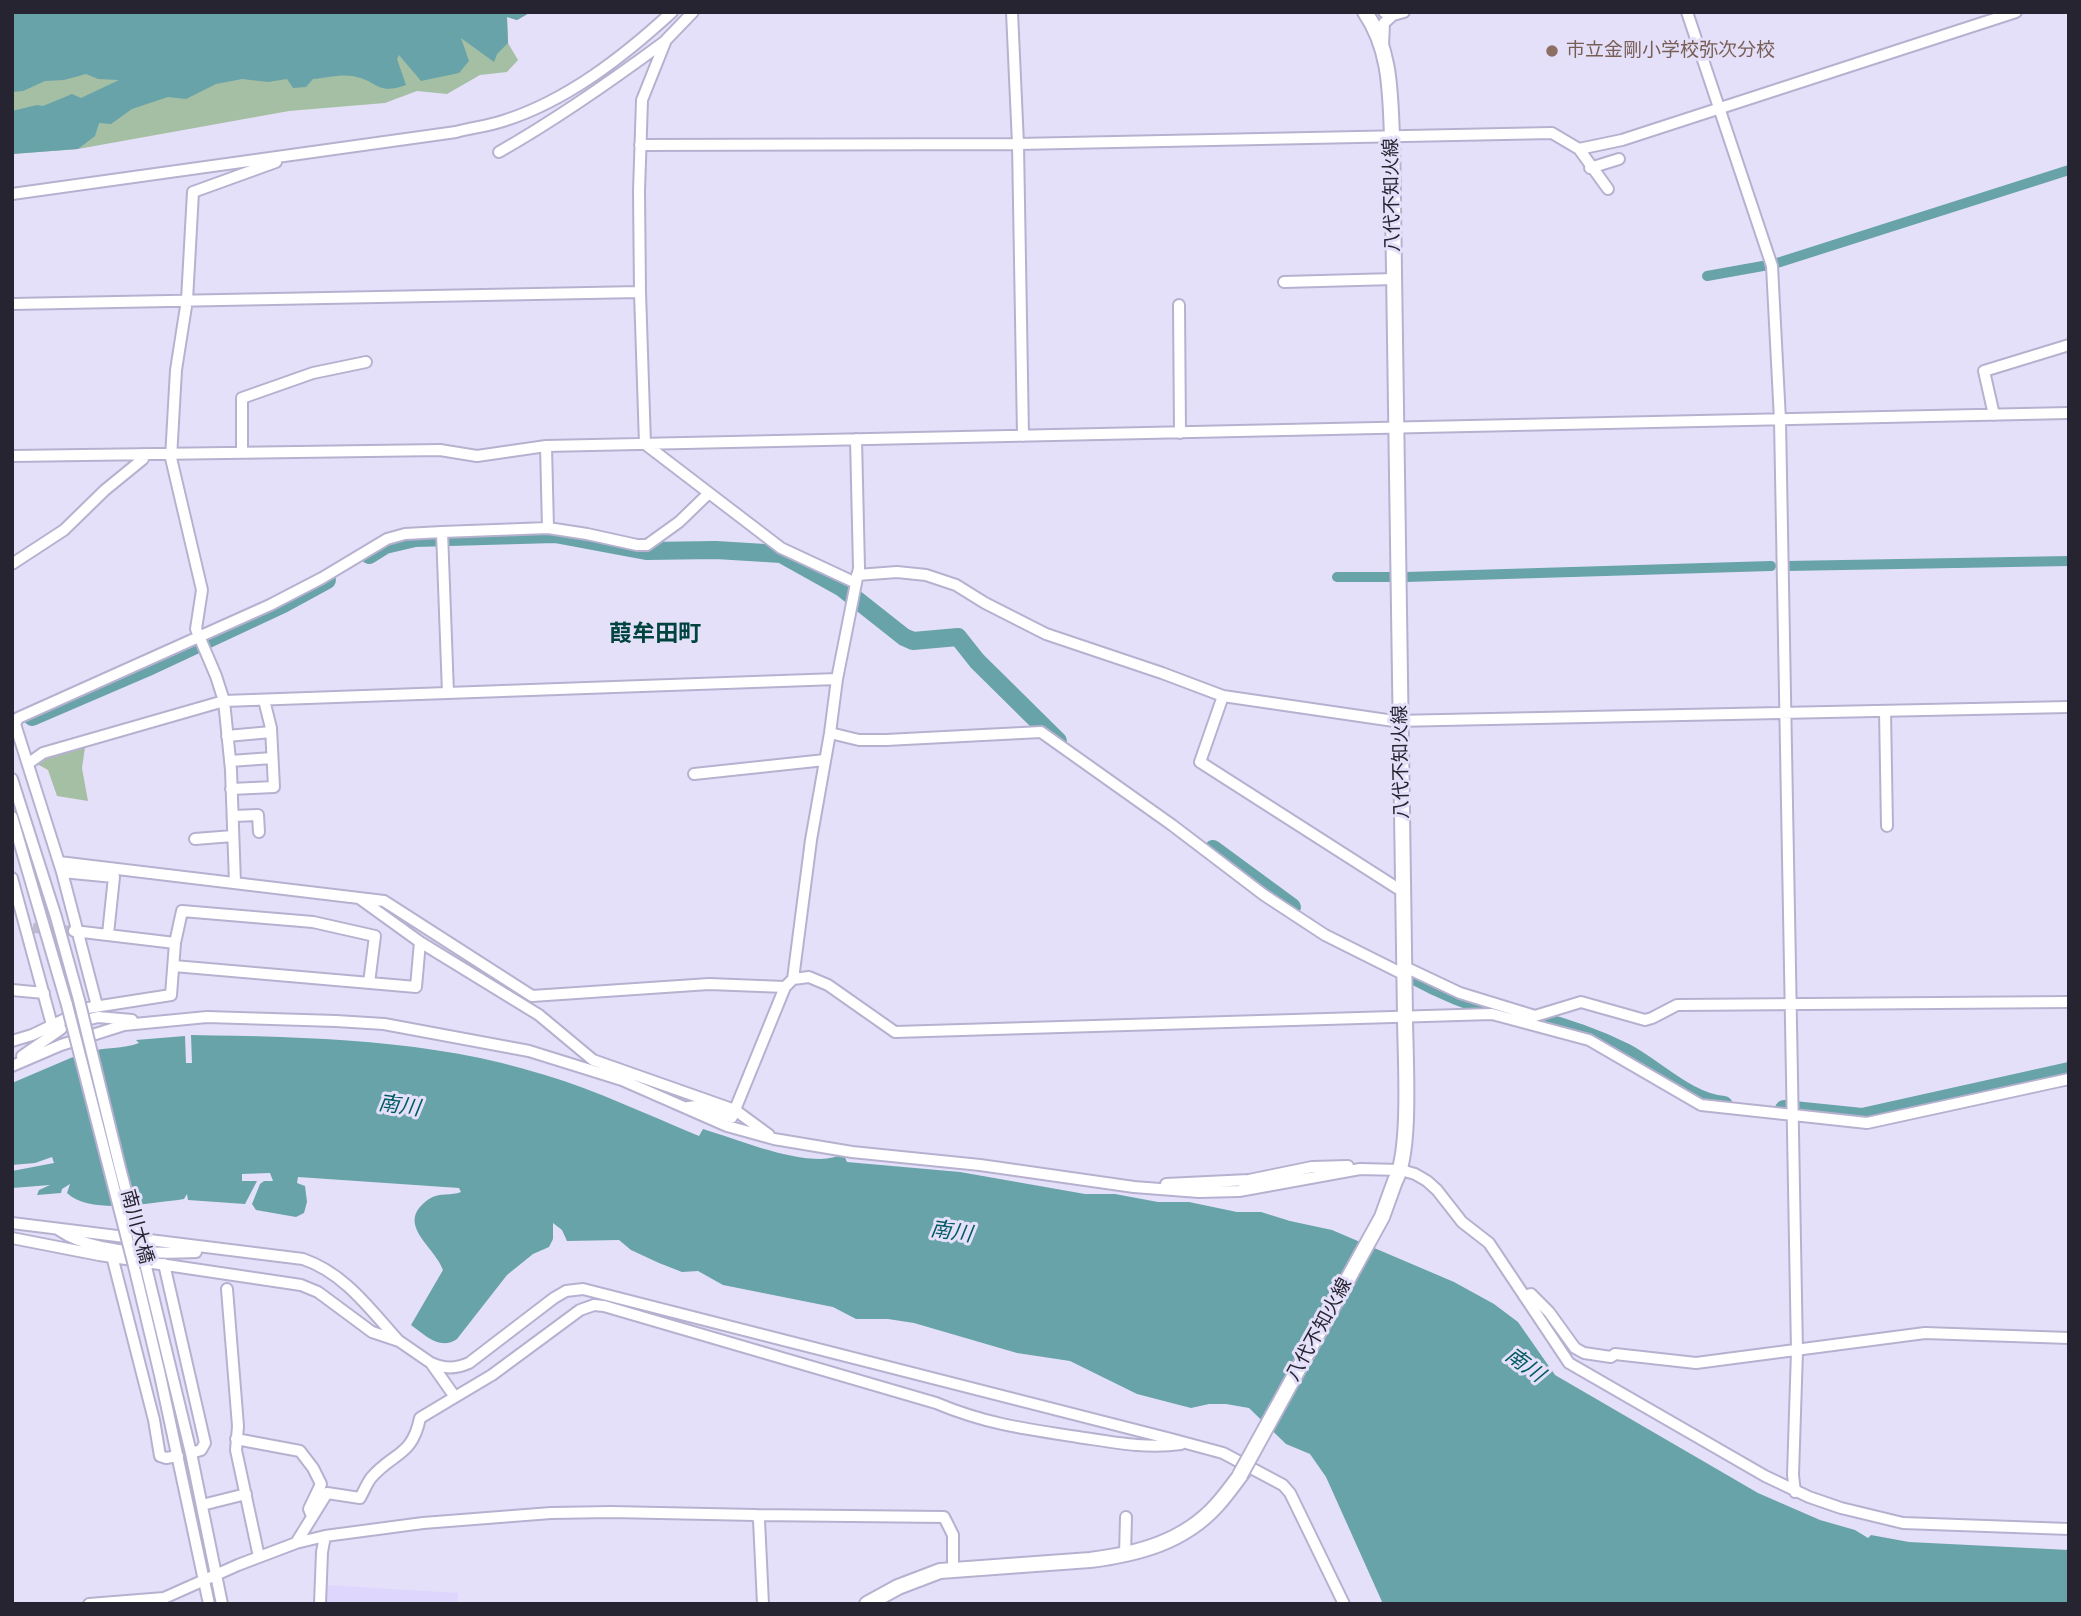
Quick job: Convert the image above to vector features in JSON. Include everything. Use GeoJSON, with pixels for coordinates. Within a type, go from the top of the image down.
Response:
{"type":"FeatureCollection","features":[{"type":"Feature","properties":{"kind":"main road","name":"八代不知火線"},"geometry":{"type":"LineString","coordinates":[[867,1604],[913,1580],[953,1569],[1090,1560],[1125,1555],[1163,1544],[1198,1524],[1218,1505],[1244,1471],[1382,1217],[1398,1176],[1405,1130],[1405,971],[1392,136],[1390,75],[1383,50],[1365,12]]}},
{"type":"Feature","properties":{"kind":"street"},"geometry":{"type":"LineString","coordinates":[[12,194],[456,132],[505,120],[556,99],[649,33],[672,12]]}},
{"type":"Feature","properties":{"kind":"street"},"geometry":{"type":"LineString","coordinates":[[499,152],[603,87],[666,40],[692,12]]}},
{"type":"Feature","properties":{"kind":"street"},"geometry":{"type":"LineString","coordinates":[[1012,12],[1018,144],[1023,436]]}},
{"type":"Feature","properties":{"kind":"street"},"geometry":{"type":"LineString","coordinates":[[1687,12],[1772,266],[1780,420],[1797,1351],[1793,1475],[1795,1492]]}},
{"type":"Feature","properties":{"kind":"street"},"geometry":{"type":"LineString","coordinates":[[1578,149],[1622,140],[2016,12]]}},
{"type":"Feature","properties":{"kind":"street"},"geometry":{"type":"LineString","coordinates":[[1383,50],[1384,23],[1394,13]]}},
{"type":"Feature","properties":{"kind":"street"},"geometry":{"type":"LineString","coordinates":[[645,444],[640,292],[642,100],[666,40]]}},
{"type":"Feature","properties":{"kind":"street"},"geometry":{"type":"LineString","coordinates":[[640,145],[1018,144],[1552,133],[1578,149],[1608,189]]}},
{"type":"Feature","properties":{"kind":"street"},"geometry":{"type":"LineString","coordinates":[[235,883],[230,761],[224,701],[196,623],[202,590],[171,453],[176,370],[187,300],[193,192],[276,162],[278,157]]}},
{"type":"Feature","properties":{"kind":"street"},"geometry":{"type":"LineString","coordinates":[[1590,168],[1619,159]]}},
{"type":"Feature","properties":{"kind":"street"},"geometry":{"type":"LineString","coordinates":[[1284,282],[1394,279]]}},
{"type":"Feature","properties":{"kind":"street"},"geometry":{"type":"LineString","coordinates":[[12,304],[640,292]]}},
{"type":"Feature","properties":{"kind":"street"},"geometry":{"type":"LineString","coordinates":[[1179,304],[1180,433]]}},
{"type":"Feature","properties":{"kind":"street"},"geometry":{"type":"LineString","coordinates":[[1994,415],[1984,371],[2069,345]]}},
{"type":"Feature","properties":{"kind":"street"},"geometry":{"type":"LineString","coordinates":[[242,452],[242,398],[313,373],[366,362]]}},
{"type":"Feature","properties":{"kind":"street"},"geometry":{"type":"LineString","coordinates":[[12,456],[440,450],[477,456],[546,446],[2069,413]]}},
{"type":"Feature","properties":{"kind":"street"},"geometry":{"type":"LineString","coordinates":[[682,1108],[697,1106],[732,1116],[789,983],[830,733],[836,679],[856,583],[856,439]]}},
{"type":"Feature","properties":{"kind":"street"},"geometry":{"type":"LineString","coordinates":[[645,444],[781,548],[856,583],[897,572],[926,575],[956,584],[1046,635],[1223,696],[1402,721],[2069,707]]}},
{"type":"Feature","properties":{"kind":"street"},"geometry":{"type":"LineString","coordinates":[[546,446],[548,528]]}},
{"type":"Feature","properties":{"kind":"street"},"geometry":{"type":"LineString","coordinates":[[12,564],[64,530],[143,459],[144,453]]}},
{"type":"Feature","properties":{"kind":"street"},"geometry":{"type":"LineString","coordinates":[[97,1006],[61,867],[15,724],[18,718],[201,642],[387,539],[405,534],[548,528],[647,545],[680,522],[709,493]]}},
{"type":"Feature","properties":{"kind":"street"},"geometry":{"type":"LineString","coordinates":[[442,532],[448,693]]}},
{"type":"Feature","properties":{"kind":"street"},"geometry":{"type":"LineString","coordinates":[[29,763],[43,753],[224,701],[836,679]]}},
{"type":"Feature","properties":{"kind":"street"},"geometry":{"type":"LineString","coordinates":[[1223,696],[1200,762],[1348,858],[1403,889]]}},
{"type":"Feature","properties":{"kind":"street"},"geometry":{"type":"LineString","coordinates":[[231,789],[274,787],[271,732],[264,700]]}},
{"type":"Feature","properties":{"kind":"street"},"geometry":{"type":"LineString","coordinates":[[1885,711],[1887,826]]}},
{"type":"Feature","properties":{"kind":"street"},"geometry":{"type":"LineString","coordinates":[[227,736],[271,732]]}},
{"type":"Feature","properties":{"kind":"street"},"geometry":{"type":"LineString","coordinates":[[830,733],[859,740],[886,740],[1041,732],[1172,825],[1264,895],[1325,935],[1460,993],[1535,1016],[1581,1002],[1645,1020],[1677,1005],[2069,1002]]}},
{"type":"Feature","properties":{"kind":"street"},"geometry":{"type":"LineString","coordinates":[[230,761],[272,758]]}},
{"type":"Feature","properties":{"kind":"street"},"geometry":{"type":"LineString","coordinates":[[694,774],[825,760]]}},
{"type":"Feature","properties":{"kind":"street","name":"南川大橋"},"geometry":{"type":"LineString","coordinates":[[12,779],[79,1000],[191,1453],[222,1604]]}},
{"type":"Feature","properties":{"kind":"street"},"geometry":{"type":"LineString","coordinates":[[26,819],[44,814]]}},
{"type":"Feature","properties":{"kind":"street"},"geometry":{"type":"LineString","coordinates":[[233,816],[258,815],[259,832]]}},
{"type":"Feature","properties":{"kind":"street","name":"南川大橋"},"geometry":{"type":"LineString","coordinates":[[13,821],[67,1005],[134,1266],[209,1604]]}},
{"type":"Feature","properties":{"kind":"street"},"geometry":{"type":"LineString","coordinates":[[195,839],[233,836]]}},
{"type":"Feature","properties":{"kind":"street"},"geometry":{"type":"LineString","coordinates":[[61,867],[235,883],[384,901],[532,996],[709,984],[789,983],[809,977],[828,985],[895,1032],[1492,1014],[1589,1040],[1701,1105],[1791,1111],[1867,1123],[2069,1079]]}},
{"type":"Feature","properties":{"kind":"street"},"geometry":{"type":"LineString","coordinates":[[61,867],[114,877],[108,934]]}},
{"type":"Feature","properties":{"kind":"street"},"geometry":{"type":"LineString","coordinates":[[12,878],[30,927],[44,993],[55,1028]]}},
{"type":"Feature","properties":{"kind":"street"},"geometry":{"type":"LineString","coordinates":[[357,897],[420,942],[539,1015],[593,1060],[735,1110],[774,1139]]}},
{"type":"Feature","properties":{"kind":"street"},"geometry":{"type":"LineString","coordinates":[[12,1065],[55,1028],[88,1008],[171,995],[175,943],[182,911],[313,922],[375,936],[369,983]]}},
{"type":"Feature","properties":{"kind":"street"},"geometry":{"type":"LineString","coordinates":[[12,926],[30,927]]}},
{"type":"Feature","properties":{"kind":"street"},"geometry":{"type":"LineString","coordinates":[[76,931],[175,943]]}},
{"type":"Feature","properties":{"kind":"street"},"geometry":{"type":"LineString","coordinates":[[174,966],[415,987],[420,942]]}},
{"type":"Feature","properties":{"kind":"street"},"geometry":{"type":"LineString","coordinates":[[12,990],[44,993]]}},
{"type":"Feature","properties":{"kind":"street"},"geometry":{"type":"LineString","coordinates":[[12,1041],[98,1017],[149,1022]]}},
{"type":"Feature","properties":{"kind":"street"},"geometry":{"type":"LineString","coordinates":[[12,1065],[61,1045],[124,1025],[175,1019],[249,1017],[384,1024],[529,1051],[622,1080],[727,1126],[774,1139],[852,1152],[980,1164],[1199,1192],[1239,1191],[1360,1169],[1398,1176],[1415,1174],[1437,1190],[1462,1222],[1489,1243],[1569,1363],[1765,1476],[1795,1492],[1841,1508],[1903,1522],[2069,1530]]}},
{"type":"Feature","properties":{"kind":"street"},"geometry":{"type":"LineString","coordinates":[[12,1223],[57,1229],[70,1238],[111,1248],[162,1253],[206,1252],[216,1249],[292,1258],[317,1264],[342,1280],[398,1341],[430,1363],[443,1368],[469,1363],[554,1298],[566,1291],[583,1289],[1188,1443],[1223,1454],[1244,1471],[1276,1479],[1290,1493],[1344,1604]]}},
{"type":"Feature","properties":{"kind":"street"},"geometry":{"type":"LineString","coordinates":[[12,1238],[301,1285],[318,1292],[372,1332],[398,1341]]}},
{"type":"Feature","properties":{"kind":"street"},"geometry":{"type":"LineString","coordinates":[[112,1256],[154,1420],[160,1456],[166,1458],[178,1455]]}},
{"type":"Feature","properties":{"kind":"street"},"geometry":{"type":"LineString","coordinates":[[163,1264],[205,1443],[201,1450],[191,1453]]}},
{"type":"Feature","properties":{"kind":"street"},"geometry":{"type":"LineString","coordinates":[[227,1289],[238,1426],[236,1450],[259,1557]]}},
{"type":"Feature","properties":{"kind":"street"},"geometry":{"type":"LineString","coordinates":[[1524,1296],[1531,1294],[1549,1312],[1576,1348],[1611,1357],[1615,1354],[1696,1363],[1925,1333],[2069,1338]]}},
{"type":"Feature","properties":{"kind":"street"},"geometry":{"type":"LineString","coordinates":[[296,1543],[327,1493],[360,1498],[372,1477],[416,1437],[421,1418],[492,1375],[580,1310],[594,1305],[936,1403],[995,1424],[1133,1445],[1188,1443]]}},
{"type":"Feature","properties":{"kind":"street"},"geometry":{"type":"LineString","coordinates":[[430,1363],[455,1397]]}},
{"type":"Feature","properties":{"kind":"street"},"geometry":{"type":"LineString","coordinates":[[236,1439],[300,1451],[321,1484],[309,1509],[312,1516]]}},
{"type":"Feature","properties":{"kind":"street"},"geometry":{"type":"LineString","coordinates":[[1765,1476],[1793,1475]]}},
{"type":"Feature","properties":{"kind":"street"},"geometry":{"type":"LineString","coordinates":[[202,1505],[246,1494]]}},
{"type":"Feature","properties":{"kind":"street"},"geometry":{"type":"LineString","coordinates":[[89,1604],[164,1598],[259,1557],[296,1543],[325,1536],[424,1523],[551,1513],[944,1517],[953,1535],[953,1569]]}},
{"type":"Feature","properties":{"kind":"street"},"geometry":{"type":"LineString","coordinates":[[756,1515],[759,1520],[763,1604]]}},
{"type":"Feature","properties":{"kind":"street"},"geometry":{"type":"LineString","coordinates":[[1125,1555],[1126,1517]]}},
{"type":"Feature","properties":{"kind":"street"},"geometry":{"type":"LineString","coordinates":[[320,1604],[321,1552],[325,1536]]}},
{"type":"Feature","properties":{"kind":"shaded area"},"geometry":{"type":"Polygon","coordinates":[[[12,12],[531,12],[517,20],[507,17],[508,43],[518,60],[507,72],[480,75],[447,94],[417,91],[385,103],[289,111],[78,149],[12,154],[12,12]]]}},
{"type":"Feature","properties":{"kind":"shaded area"},"geometry":{"type":"Polygon","coordinates":[[[86,741],[82,768],[88,801],[57,796],[48,770],[37,764],[46,757],[86,741]]]}},
{"type":"Feature","properties":{"kind":"shaded area"},"geometry":{"type":"Polygon","coordinates":[[[326,1585],[458,1593],[457,1604],[325,1604],[326,1585]]]}},
{"type":"Feature","properties":{"kind":"water"},"geometry":{"type":"Polygon","coordinates":[[[12,12],[531,12],[517,20],[507,17],[508,43],[497,54],[494,62],[461,38],[469,61],[459,73],[421,81],[399,55],[397,59],[406,85],[396,88],[383,88],[361,78],[347,76],[313,79],[306,87],[293,88],[287,79],[268,82],[242,79],[216,84],[186,99],[168,97],[132,109],[111,124],[99,123],[95,136],[78,149],[12,154],[12,111],[43,106],[72,94],[81,98],[119,80],[98,79],[86,74],[64,80],[45,81],[23,91],[12,92],[12,12]]]}},
{"type":"Feature","properties":{"kind":"water","name":"南川"},"geometry":{"type":"Polygon","coordinates":[[[191,1035],[370,1042],[458,1054],[565,1081],[699,1136],[703,1129],[792,1156],[821,1159],[844,1155],[847,1162],[960,1172],[1085,1194],[1115,1194],[1158,1202],[1189,1202],[1237,1212],[1261,1212],[1332,1230],[1454,1282],[1494,1304],[1518,1322],[1555,1375],[1758,1493],[1820,1520],[1855,1530],[1868,1538],[1871,1535],[1909,1542],[2069,1550],[2069,1604],[1383,1604],[1326,1477],[1310,1454],[1286,1444],[1249,1408],[1209,1404],[1191,1408],[1137,1394],[1070,1361],[1017,1353],[914,1323],[888,1319],[856,1319],[833,1307],[723,1285],[698,1271],[682,1272],[659,1263],[631,1250],[619,1240],[567,1241],[562,1230],[553,1223],[553,1239],[549,1247],[533,1254],[507,1275],[457,1339],[439,1342],[411,1325],[443,1270],[420,1235],[415,1217],[419,1208],[429,1199],[461,1192],[459,1188],[298,1177],[297,1183],[305,1186],[307,1202],[304,1213],[296,1217],[256,1210],[252,1204],[260,1184],[273,1181],[270,1173],[242,1174],[242,1181],[257,1181],[245,1204],[188,1200],[187,1194],[184,1199],[178,1200],[105,1206],[77,1200],[67,1193],[70,1184],[62,1189],[61,1193],[37,1195],[39,1190],[50,1185],[12,1188],[12,1171],[54,1163],[52,1157],[35,1163],[12,1165],[12,1083],[73,1057],[76,1061],[85,1060],[88,1052],[139,1043],[136,1040],[185,1036],[186,1063],[192,1063],[191,1035]]]}},
{"type":"Feature","properties":{"kind":"waterway"},"geometry":{"type":"LineString","coordinates":[[1707,276],[1774,264],[2069,170]]}},
{"type":"Feature","properties":{"kind":"waterway"},"geometry":{"type":"LineString","coordinates":[[369,555],[385,545],[415,538],[555,534],[646,551],[716,550],[781,554],[842,588],[904,637],[913,641],[958,637],[977,661],[1058,741]]}},
{"type":"Feature","properties":{"kind":"waterway"},"geometry":{"type":"LineString","coordinates":[[1786,566],[2069,561]]}},
{"type":"Feature","properties":{"kind":"waterway"},"geometry":{"type":"LineString","coordinates":[[1406,577],[1771,566]]}},
{"type":"Feature","properties":{"kind":"waterway"},"geometry":{"type":"LineString","coordinates":[[1337,577],[1389,577]]}},
{"type":"Feature","properties":{"kind":"waterway"},"geometry":{"type":"LineString","coordinates":[[32,717],[146,668],[283,604],[327,580]]}},
{"type":"Feature","properties":{"kind":"waterway"},"geometry":{"type":"LineString","coordinates":[[1213,849],[1292,907]]}},
{"type":"Feature","properties":{"kind":"waterway"},"geometry":{"type":"LineString","coordinates":[[1413,975],[1480,1005],[1581,1033],[1603,1042],[1637,1059],[1698,1098],[1724,1105]]}},
{"type":"Feature","properties":{"kind":"waterway"},"geometry":{"type":"LineString","coordinates":[[1784,1109],[1862,1117],[2069,1071]]}},
{"type":"Feature","properties":{"kind":"tunnel"},"geometry":{"type":"LineString","coordinates":[[33,928],[74,931]]}},
{"type":"Feature","properties":{"kind":"place","name":"市立金剛小学校弥次分校"},"geometry":{"type":"Point","coordinates":[1552,51]}},
{"type":"Feature","properties":{"kind":"district","name":"葭牟田町"},"geometry":{"type":"Point","coordinates":[655,635]}}]}
